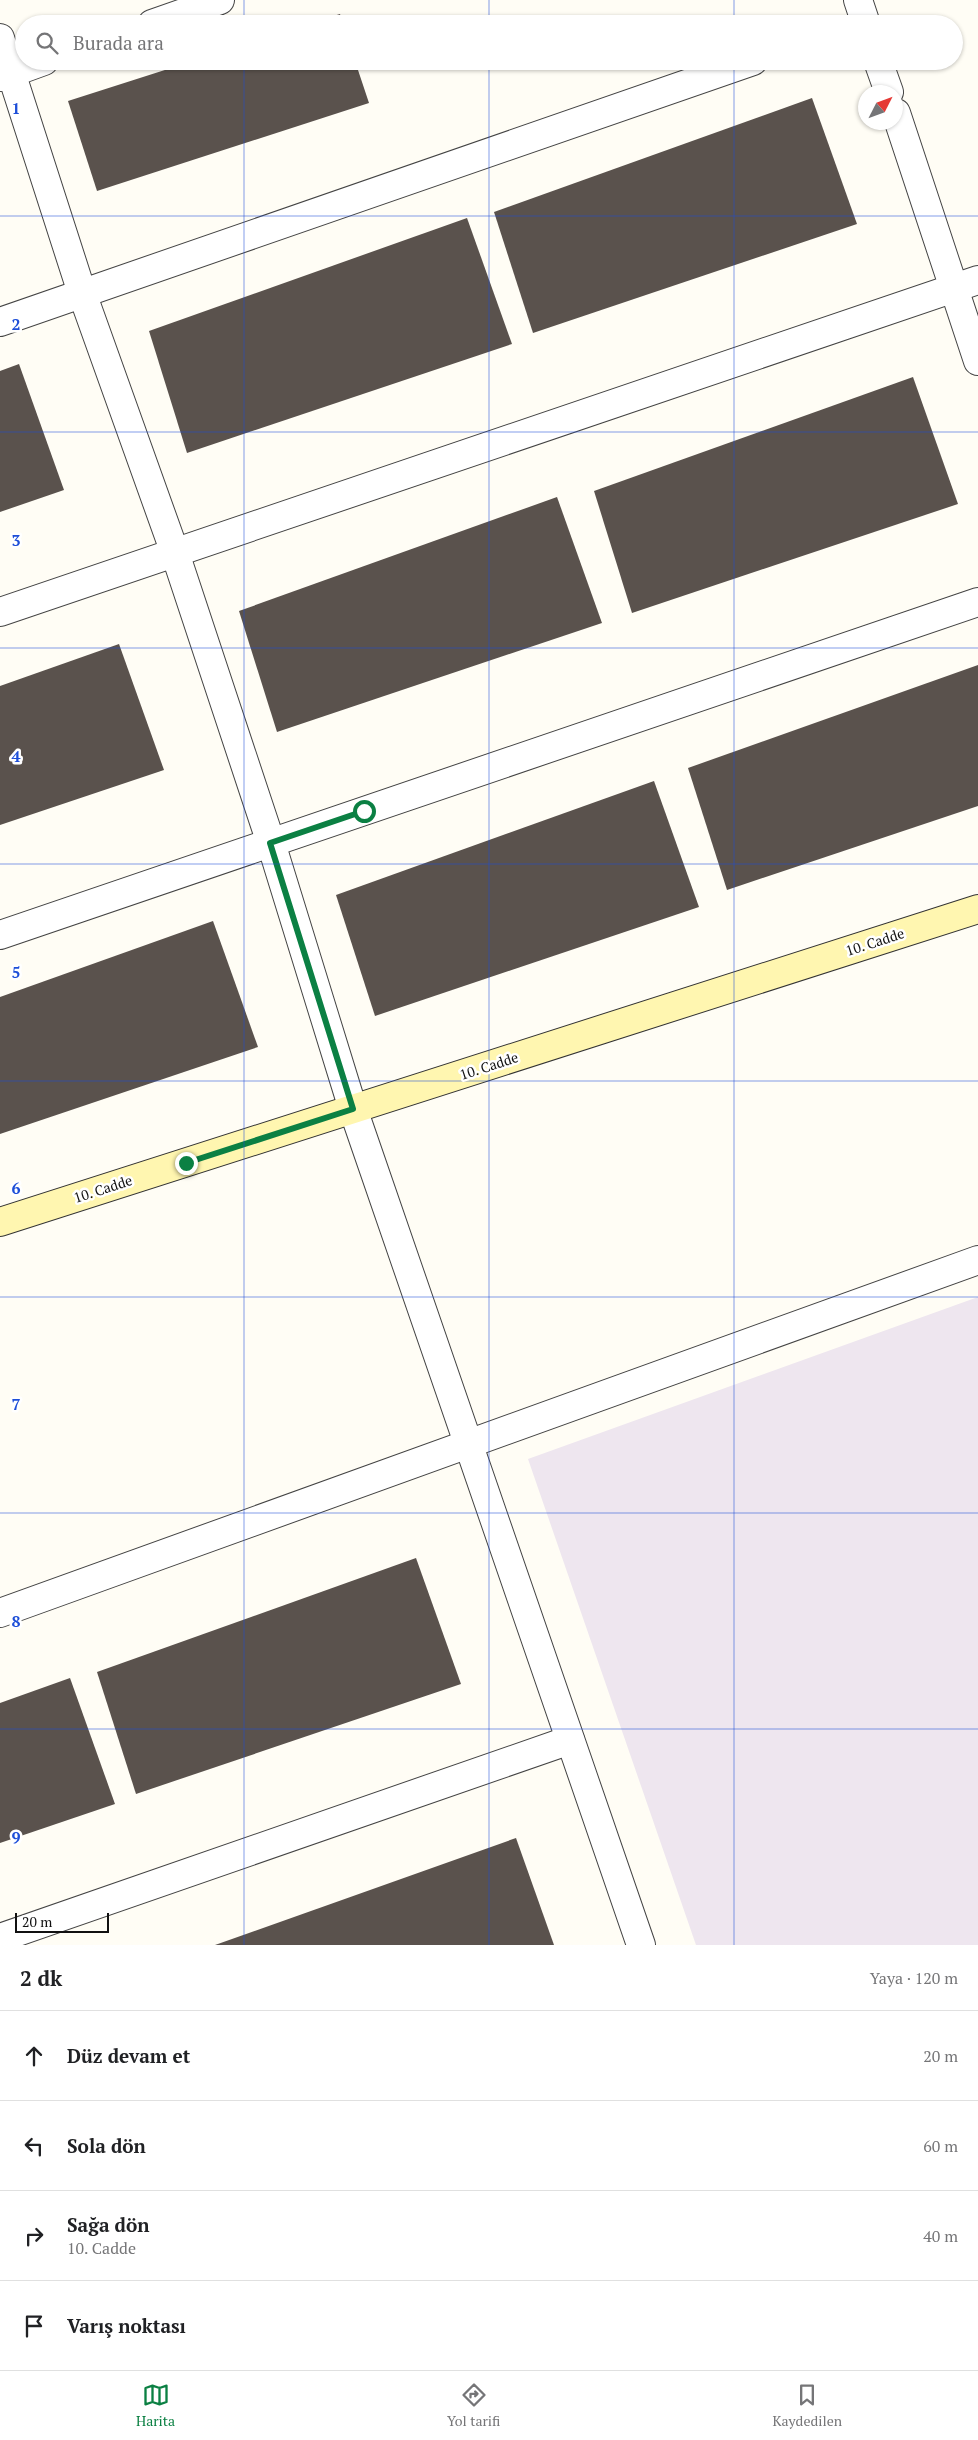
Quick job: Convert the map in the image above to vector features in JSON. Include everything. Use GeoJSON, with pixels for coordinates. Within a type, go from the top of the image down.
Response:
{"type":"FeatureCollection","features":[{"type":"Feature","properties":{"kind":"street"},"geometry":{"type":"LineString","coordinates":[[178,15],[220,0]]}},
{"type":"Feature","properties":{"kind":"street"},"geometry":{"type":"LineString","coordinates":[[0,38],[6,74],[174,553],[270,843],[353,1109],[641,1945]]}},
{"type":"Feature","properties":{"kind":"street"},"geometry":{"type":"LineString","coordinates":[[0,322],[727,70]]}},
{"type":"Feature","properties":{"kind":"street"},"geometry":{"type":"LineString","coordinates":[[881,70],[887,85]]}},
{"type":"Feature","properties":{"kind":"street"},"geometry":{"type":"LineString","coordinates":[[903,130],[966,285],[978,361]]}},
{"type":"Feature","properties":{"kind":"street"},"geometry":{"type":"LineString","coordinates":[[0,612],[966,285]]}},
{"type":"Feature","properties":{"kind":"street"},"geometry":{"type":"LineString","coordinates":[[0,935],[978,602]]}},
{"type":"Feature","properties":{"kind":"street","name":"10. Cadde"},"geometry":{"type":"LineString","coordinates":[[0,1222],[978,909]]}},
{"type":"Feature","properties":{"kind":"street"},"geometry":{"type":"LineString","coordinates":[[0,1613],[978,1260]]}},
{"type":"Feature","properties":{"kind":"street"},"geometry":{"type":"LineString","coordinates":[[0,1938],[570,1740]]}},
{"type":"Feature","properties":{"kind":"shaded area"},"geometry":{"type":"Polygon","coordinates":[[[978,1297],[978,1945],[696,1945],[528,1459],[978,1297]]]}},
{"type":"Feature","properties":{"kind":"building"},"geometry":{"type":"Polygon","coordinates":[[[165,70],[358,70],[369,103],[97,191],[68,101],[165,70]]]}},
{"type":"Feature","properties":{"kind":"building"},"geometry":{"type":"Polygon","coordinates":[[[812,98],[857,224],[533,333],[494,212],[812,98]]]}},
{"type":"Feature","properties":{"kind":"building"},"geometry":{"type":"Polygon","coordinates":[[[467,218],[512,344],[187,453],[149,331],[467,218]]]}},
{"type":"Feature","properties":{"kind":"building"},"geometry":{"type":"Polygon","coordinates":[[[19,364],[64,490],[0,512],[0,371],[19,364]]]}},
{"type":"Feature","properties":{"kind":"building"},"geometry":{"type":"Polygon","coordinates":[[[913,377],[958,504],[632,613],[594,491],[913,377]]]}},
{"type":"Feature","properties":{"kind":"building"},"geometry":{"type":"Polygon","coordinates":[[[557,497],[602,623],[277,732],[239,611],[557,497]]]}},
{"type":"Feature","properties":{"kind":"building"},"geometry":{"type":"Polygon","coordinates":[[[119,644],[164,770],[0,825],[0,686],[119,644]]]}},
{"type":"Feature","properties":{"kind":"building"},"geometry":{"type":"Polygon","coordinates":[[[978,665],[978,806],[727,890],[688,768],[978,665]]]}},
{"type":"Feature","properties":{"kind":"building"},"geometry":{"type":"Polygon","coordinates":[[[654,781],[699,907],[375,1016],[336,895],[654,781]]]}},
{"type":"Feature","properties":{"kind":"building"},"geometry":{"type":"Polygon","coordinates":[[[213,921],[258,1047],[0,1134],[0,997],[213,921]]]}},
{"type":"Feature","properties":{"kind":"building"},"geometry":{"type":"Polygon","coordinates":[[[416,1558],[461,1684],[136,1794],[97,1672],[416,1558]]]}},
{"type":"Feature","properties":{"kind":"building"},"geometry":{"type":"Polygon","coordinates":[[[70,1678],[115,1804],[0,1843],[0,1703],[70,1678]]]}},
{"type":"Feature","properties":{"kind":"building"},"geometry":{"type":"Polygon","coordinates":[[[516,1838],[554,1945],[215,1945],[516,1838]]]}},
{"type":"Feature","properties":{"kind":"route"},"geometry":{"type":"LineString","coordinates":[[186,1163],[353,1109],[270,843],[364,811]]}}]}
